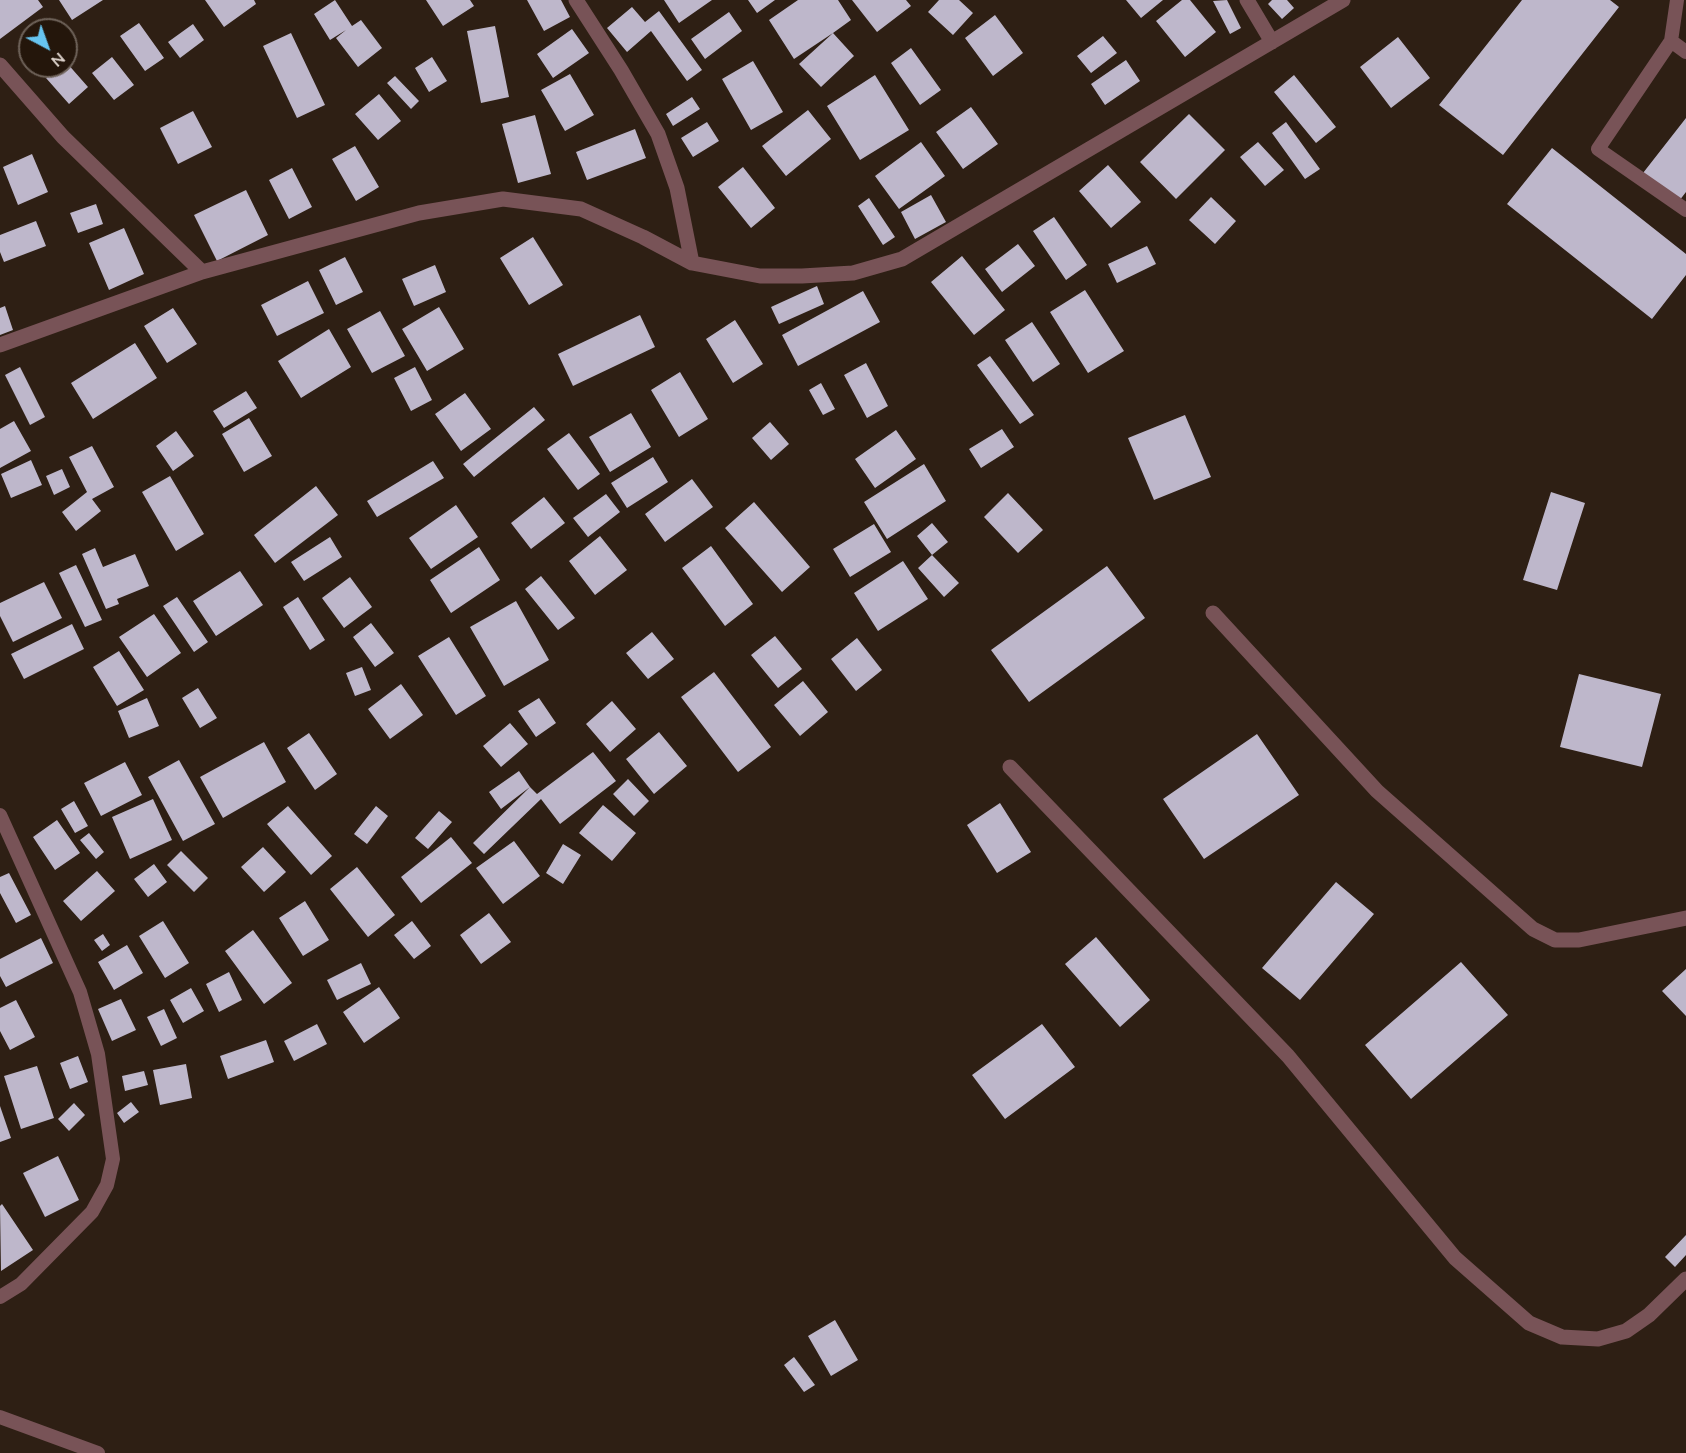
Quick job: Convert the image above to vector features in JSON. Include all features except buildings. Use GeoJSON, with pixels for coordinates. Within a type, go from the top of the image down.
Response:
{"type":"FeatureCollection","features":[{"type":"Feature","properties":{"kind":"street"},"geometry":{"type":"LineString","coordinates":[[576,0],[621,70],[658,134],[677,188],[692,263]]}},
{"type":"Feature","properties":{"kind":"street"},"geometry":{"type":"LineString","coordinates":[[1247,0],[1272,42]]}},
{"type":"Feature","properties":{"kind":"street"},"geometry":{"type":"LineString","coordinates":[[0,345],[202,272],[418,213],[502,199],[581,209],[643,237],[692,263],[760,276],[853,273],[902,259],[1343,0]]}},
{"type":"Feature","properties":{"kind":"street"},"geometry":{"type":"LineString","coordinates":[[0,65],[63,137],[202,272]]}},
{"type":"Feature","properties":{"kind":"street"},"geometry":{"type":"LineString","coordinates":[[1213,613],[1377,791],[1533,928],[1555,940],[1579,940],[1686,918]]}},
{"type":"Feature","properties":{"kind":"street"},"geometry":{"type":"LineString","coordinates":[[1010,767],[1287,1056],[1455,1257],[1529,1323],[1562,1336],[1598,1339],[1626,1331],[1649,1315],[1686,1278]]}},
{"type":"Feature","properties":{"kind":"lane"},"geometry":{"type":"LineString","coordinates":[[1677,0],[1671,41],[1598,149],[1686,210]]}},
{"type":"Feature","properties":{"kind":"lane"},"geometry":{"type":"LineString","coordinates":[[1671,41],[1686,52]]}},
{"type":"Feature","properties":{"kind":"lane"},"geometry":{"type":"LineString","coordinates":[[0,815],[80,992],[98,1054],[113,1159],[107,1185],[92,1212],[21,1284],[0,1296]]}},
{"type":"Feature","properties":{"kind":"lane"},"geometry":{"type":"LineString","coordinates":[[0,1417],[98,1453]]}}]}
